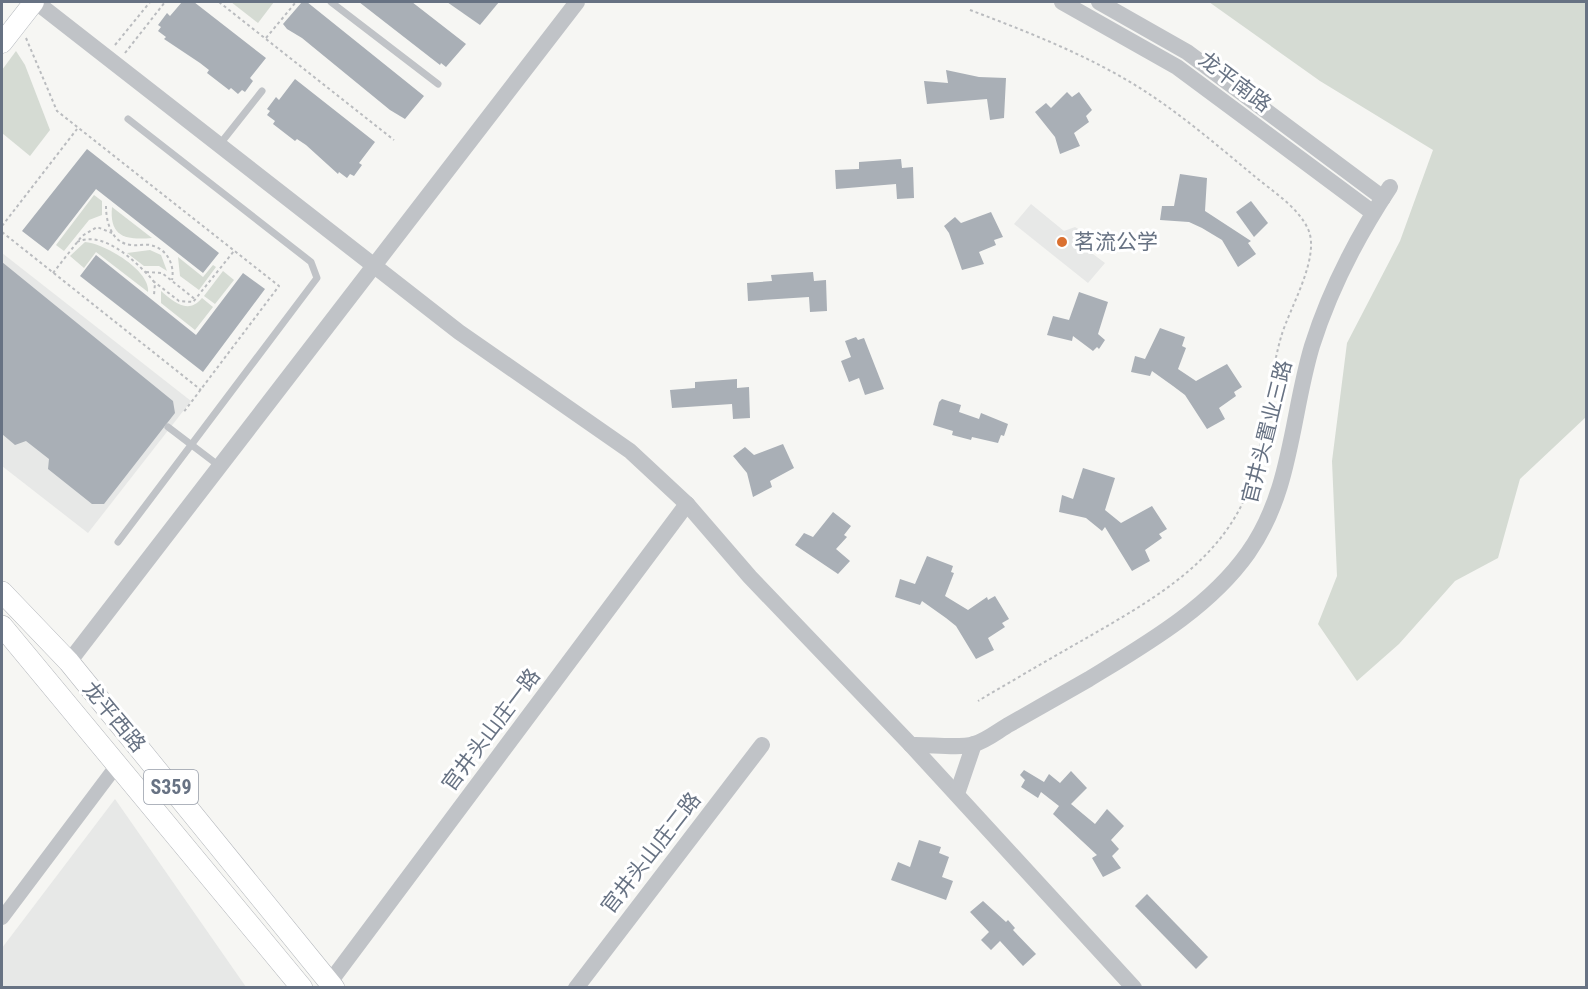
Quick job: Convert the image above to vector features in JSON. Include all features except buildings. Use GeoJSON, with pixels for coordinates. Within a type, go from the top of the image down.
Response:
{"type":"FeatureCollection","features":[{"type":"Feature","properties":{"kind":"main road"},"geometry":{"type":"LineString","coordinates":[[2,43],[35,2]]}},
{"type":"Feature","properties":{"kind":"main road","name":"龙平西路"},"geometry":{"type":"LineString","coordinates":[[2,592],[69,662],[332,985]]}},
{"type":"Feature","properties":{"kind":"main road","name":"龙平西路"},"geometry":{"type":"LineString","coordinates":[[2,626],[302,987]]}},
{"type":"Feature","properties":{"kind":"street"},"geometry":{"type":"LineString","coordinates":[[35,2],[467,338],[630,450],[687,504],[742,568],[957,794],[1134,987]]}},
{"type":"Feature","properties":{"kind":"street"},"geometry":{"type":"LineString","coordinates":[[69,662],[577,2]]}},
{"type":"Feature","properties":{"kind":"street","name":"龙平南路"},"geometry":{"type":"LineString","coordinates":[[1062,2],[1177,67],[1372,212]]}},
{"type":"Feature","properties":{"kind":"street","name":"龙平南路"},"geometry":{"type":"LineString","coordinates":[[1099,2],[1188,52],[1386,193]]}},
{"type":"Feature","properties":{"kind":"street","name":"官井头置业三路"},"geometry":{"type":"LineString","coordinates":[[911,745],[974,744],[1074,688],[1166,629],[1211,594],[1247,554],[1272,513],[1279,492],[1305,375],[1324,313],[1352,248],[1372,212],[1386,193]]}},
{"type":"Feature","properties":{"kind":"street","name":"官井头山庄一路"},"geometry":{"type":"LineString","coordinates":[[332,985],[687,504]]}},
{"type":"Feature","properties":{"kind":"street"},"geometry":{"type":"LineString","coordinates":[[957,794],[974,744]]}},
{"type":"Feature","properties":{"kind":"street","name":"官井头山庄二路"},"geometry":{"type":"LineString","coordinates":[[576,987],[762,745]]}},
{"type":"Feature","properties":{"kind":"street"},"geometry":{"type":"LineString","coordinates":[[2,918],[117,765]]}},
{"type":"Feature","properties":{"kind":"lane"},"geometry":{"type":"LineString","coordinates":[[331,2],[438,84]]}},
{"type":"Feature","properties":{"kind":"lane"},"geometry":{"type":"LineString","coordinates":[[218,146],[262,91]]}},
{"type":"Feature","properties":{"kind":"lane"},"geometry":{"type":"LineString","coordinates":[[118,542],[315,283],[316,273],[311,262],[128,119]]}},
{"type":"Feature","properties":{"kind":"lane"},"geometry":{"type":"LineString","coordinates":[[168,427],[220,467]]}},
{"type":"Feature","properties":{"kind":"path"},"geometry":{"type":"LineString","coordinates":[[115,45],[150,2]]}},
{"type":"Feature","properties":{"kind":"path"},"geometry":{"type":"LineString","coordinates":[[125,53],[165,2]]}},
{"type":"Feature","properties":{"kind":"path"},"geometry":{"type":"LineString","coordinates":[[219,2],[394,140]]}},
{"type":"Feature","properties":{"kind":"path"},"geometry":{"type":"LineString","coordinates":[[266,38],[296,2]]}},
{"type":"Feature","properties":{"kind":"path"},"geometry":{"type":"LineString","coordinates":[[969,10],[1012,26],[1100,66],[1159,101],[1225,151],[1298,213],[1309,231],[1312,248],[1270,373],[1258,461],[1235,517],[1217,542],[1194,567],[1148,602],[978,701]]}},
{"type":"Feature","properties":{"kind":"path"},"geometry":{"type":"LineString","coordinates":[[25,36],[57,111],[279,286],[183,413]]}},
{"type":"Feature","properties":{"kind":"path"},"geometry":{"type":"LineString","coordinates":[[2,226],[78,128]]}},
{"type":"Feature","properties":{"kind":"path"},"geometry":{"type":"LineString","coordinates":[[106,206],[107,221],[112,233]]}},
{"type":"Feature","properties":{"kind":"path"},"geometry":{"type":"LineString","coordinates":[[53,273],[77,242],[88,231],[97,227],[112,233],[126,244],[153,245],[162,250],[172,265],[172,280]]}},
{"type":"Feature","properties":{"kind":"path"},"geometry":{"type":"LineString","coordinates":[[2,232],[201,390]]}},
{"type":"Feature","properties":{"kind":"path"},"geometry":{"type":"LineString","coordinates":[[77,242],[89,238],[104,242],[146,272],[153,281],[179,301],[188,302],[196,300],[234,251]]}},
{"type":"Feature","properties":{"kind":"path"},"geometry":{"type":"LineString","coordinates":[[146,272],[159,272],[196,300]]}},
{"type":"Feature","properties":{"kind":"path"},"geometry":{"type":"LineString","coordinates":[[153,281],[154,295]]}},
{"type":"Feature","properties":{"kind":"shaded area"},"geometry":{"type":"Polygon","coordinates":[[[231,2],[274,2],[258,23],[231,2]]]}},
{"type":"Feature","properties":{"kind":"shaded area"},"geometry":{"type":"Polygon","coordinates":[[[1209,2],[1586,2],[1586,417],[1520,479],[1498,558],[1455,581],[1399,644],[1357,681],[1318,624],[1337,576],[1332,461],[1347,343],[1400,241],[1433,150],[1320,81],[1209,2]]]}},
{"type":"Feature","properties":{"kind":"shaded area"},"geometry":{"type":"Polygon","coordinates":[[[16,51],[25,65],[50,130],[30,156],[2,133],[2,70],[16,51]]]}},
{"type":"Feature","properties":{"kind":"shaded area"},"geometry":{"type":"Polygon","coordinates":[[[94,195],[102,201],[102,215],[89,220],[64,251],[56,245],[94,195]]]}},
{"type":"Feature","properties":{"kind":"shaded area","name":"茗流公学"},"geometry":{"type":"Polygon","coordinates":[[[1031,204],[1064,231],[1075,227],[1085,233],[1085,248],[1105,263],[1088,283],[1014,224],[1031,204]]]}},
{"type":"Feature","properties":{"kind":"shaded area"},"geometry":{"type":"Polygon","coordinates":[[[112,207],[152,238],[121,235],[113,225],[112,207]]]}},
{"type":"Feature","properties":{"kind":"shaded area"},"geometry":{"type":"Polygon","coordinates":[[[85,242],[103,247],[134,267],[142,275],[148,292],[96,252],[84,268],[70,256],[85,242]]]}},
{"type":"Feature","properties":{"kind":"shaded area"},"geometry":{"type":"Polygon","coordinates":[[[150,250],[161,255],[167,271],[159,266],[144,266],[127,253],[150,250]]]}},
{"type":"Feature","properties":{"kind":"shaded area"},"geometry":{"type":"Polygon","coordinates":[[[2,253],[191,401],[88,533],[2,466],[2,253]]]}},
{"type":"Feature","properties":{"kind":"shaded area"},"geometry":{"type":"Polygon","coordinates":[[[178,257],[203,277],[213,265],[216,267],[199,290],[180,276],[178,257]]]}},
{"type":"Feature","properties":{"kind":"shaded area"},"geometry":{"type":"Polygon","coordinates":[[[223,271],[234,280],[215,304],[204,296],[223,271]]]}},
{"type":"Feature","properties":{"kind":"shaded area"},"geometry":{"type":"Polygon","coordinates":[[[161,291],[181,305],[192,306],[202,298],[213,307],[195,330],[161,303],[161,291]]]}},
{"type":"Feature","properties":{"kind":"shaded area"},"geometry":{"type":"Polygon","coordinates":[[[115,799],[246,987],[2,987],[2,948],[115,799]]]}},
{"type":"Feature","properties":{"kind":"place","name":"茗流公学"},"geometry":{"type":"Point","coordinates":[1062,242]}}]}
